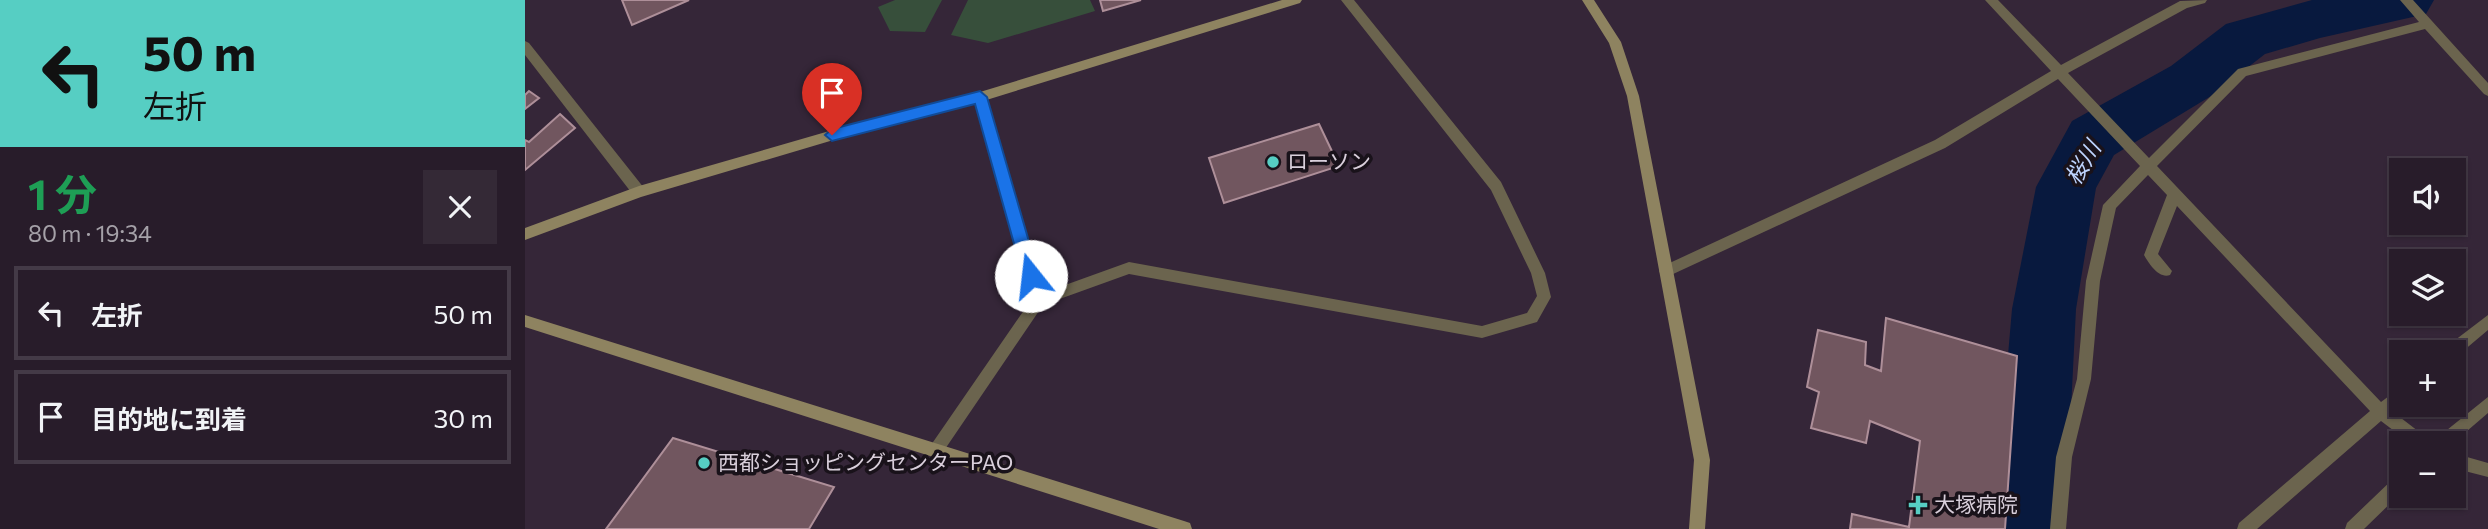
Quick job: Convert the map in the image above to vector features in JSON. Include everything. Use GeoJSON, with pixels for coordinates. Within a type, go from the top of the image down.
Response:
{"type":"FeatureCollection","features":[{"type":"Feature","properties":{"kind":"street"},"geometry":{"type":"LineString","coordinates":[[525,234],[639,192],[857,128],[980,97],[1296,0]]}},
{"type":"Feature","properties":{"kind":"street"},"geometry":{"type":"LineString","coordinates":[[936,450],[1038,301],[1129,268],[1482,332],[1532,318],[1544,297],[1538,273],[1496,186],[1347,0]]}},
{"type":"Feature","properties":{"kind":"street"},"geometry":{"type":"LineString","coordinates":[[1588,0],[1615,41],[1633,96],[1702,460],[1697,529]]}},
{"type":"Feature","properties":{"kind":"street"},"geometry":{"type":"LineString","coordinates":[[1991,0],[2380,411],[2406,431]]}},
{"type":"Feature","properties":{"kind":"street"},"geometry":{"type":"LineString","coordinates":[[1667,271],[1940,144],[2064,76],[2182,2],[2201,0]]}},
{"type":"Feature","properties":{"kind":"street"},"geometry":{"type":"LineString","coordinates":[[2406,0],[2488,91]]}},
{"type":"Feature","properties":{"kind":"street"},"geometry":{"type":"LineString","coordinates":[[2058,529],[2064,457],[2084,379],[2093,281],[2109,205],[2143,160],[2242,72],[2428,24]]}},
{"type":"Feature","properties":{"kind":"street"},"geometry":{"type":"LineString","coordinates":[[525,46],[639,192]]}},
{"type":"Feature","properties":{"kind":"street"},"geometry":{"type":"LineString","coordinates":[[980,97],[1038,301]]}},
{"type":"Feature","properties":{"kind":"street"},"geometry":{"type":"LineString","coordinates":[[2165,271],[2151,255],[2175,193]]}},
{"type":"Feature","properties":{"kind":"street"},"geometry":{"type":"LineString","coordinates":[[525,321],[1184,529]]}},
{"type":"Feature","properties":{"kind":"street"},"geometry":{"type":"LineString","coordinates":[[2465,340],[2488,321]]}},
{"type":"Feature","properties":{"kind":"street"},"geometry":{"type":"LineString","coordinates":[[2245,529],[2389,404]]}},
{"type":"Feature","properties":{"kind":"street"},"geometry":{"type":"LineString","coordinates":[[2456,431],[2488,404]]}},
{"type":"Feature","properties":{"kind":"street"},"geometry":{"type":"LineString","coordinates":[[2466,464],[2488,470]]}},
{"type":"Feature","properties":{"kind":"street"},"geometry":{"type":"LineString","coordinates":[[2353,529],[2389,494]]}},
{"type":"Feature","properties":{"kind":"green space"},"geometry":{"type":"Polygon","coordinates":[[[895,0],[942,0],[925,32],[890,31],[878,7],[895,0]]]}},
{"type":"Feature","properties":{"kind":"green space"},"geometry":{"type":"Polygon","coordinates":[[[968,0],[1090,0],[1095,11],[988,43],[951,35],[968,0]]]}},
{"type":"Feature","properties":{"kind":"building"},"geometry":{"type":"Polygon","coordinates":[[[622,0],[689,0],[632,25],[622,0]]]}},
{"type":"Feature","properties":{"kind":"building"},"geometry":{"type":"Polygon","coordinates":[[[1100,0],[1141,0],[1103,11],[1100,0]]]}},
{"type":"Feature","properties":{"kind":"building"},"geometry":{"type":"Polygon","coordinates":[[[529,91],[539,98],[525,109],[525,95],[529,91]]]}},
{"type":"Feature","properties":{"kind":"building"},"geometry":{"type":"Polygon","coordinates":[[[560,114],[575,128],[525,170],[525,140],[529,142],[560,114]]]}},
{"type":"Feature","properties":{"kind":"building","name":"ローソン"},"geometry":{"type":"Polygon","coordinates":[[[1319,124],[1339,166],[1224,203],[1209,158],[1319,124]]]}},
{"type":"Feature","properties":{"kind":"building","name":"大塚病院"},"geometry":{"type":"Polygon","coordinates":[[[1886,318],[2017,356],[2005,529],[1850,529],[1852,514],[1909,527],[1920,441],[1870,421],[1866,443],[1811,428],[1819,392],[1807,387],[1818,330],[1866,342],[1865,365],[1881,371],[1886,318]]]}},
{"type":"Feature","properties":{"kind":"building","name":"西都ショッピングセンターPAO"},"geometry":{"type":"Polygon","coordinates":[[[673,438],[834,487],[809,529],[606,529],[673,438]]]}},
{"type":"Feature","properties":{"kind":"waterway","name":"桜川"},"geometry":{"type":"LineString","coordinates":[[2029,529],[2044,309],[2066,187],[2093,138],[2191,81],[2246,39],[2320,18],[2407,0]]}},
{"type":"Feature","properties":{"kind":"place","name":"ローソン"},"geometry":{"type":"Point","coordinates":[1273,162]}},
{"type":"Feature","properties":{"kind":"place","name":"西都ショッピングセンターPAO"},"geometry":{"type":"Point","coordinates":[704,463]}},
{"type":"Feature","properties":{"kind":"place","name":"大塚病院"},"geometry":{"type":"Point","coordinates":[1918,505]}},
{"type":"Feature","properties":{"kind":"route"},"geometry":{"type":"LineString","coordinates":[[832,135],[980,97],[1031,276]]}}]}
